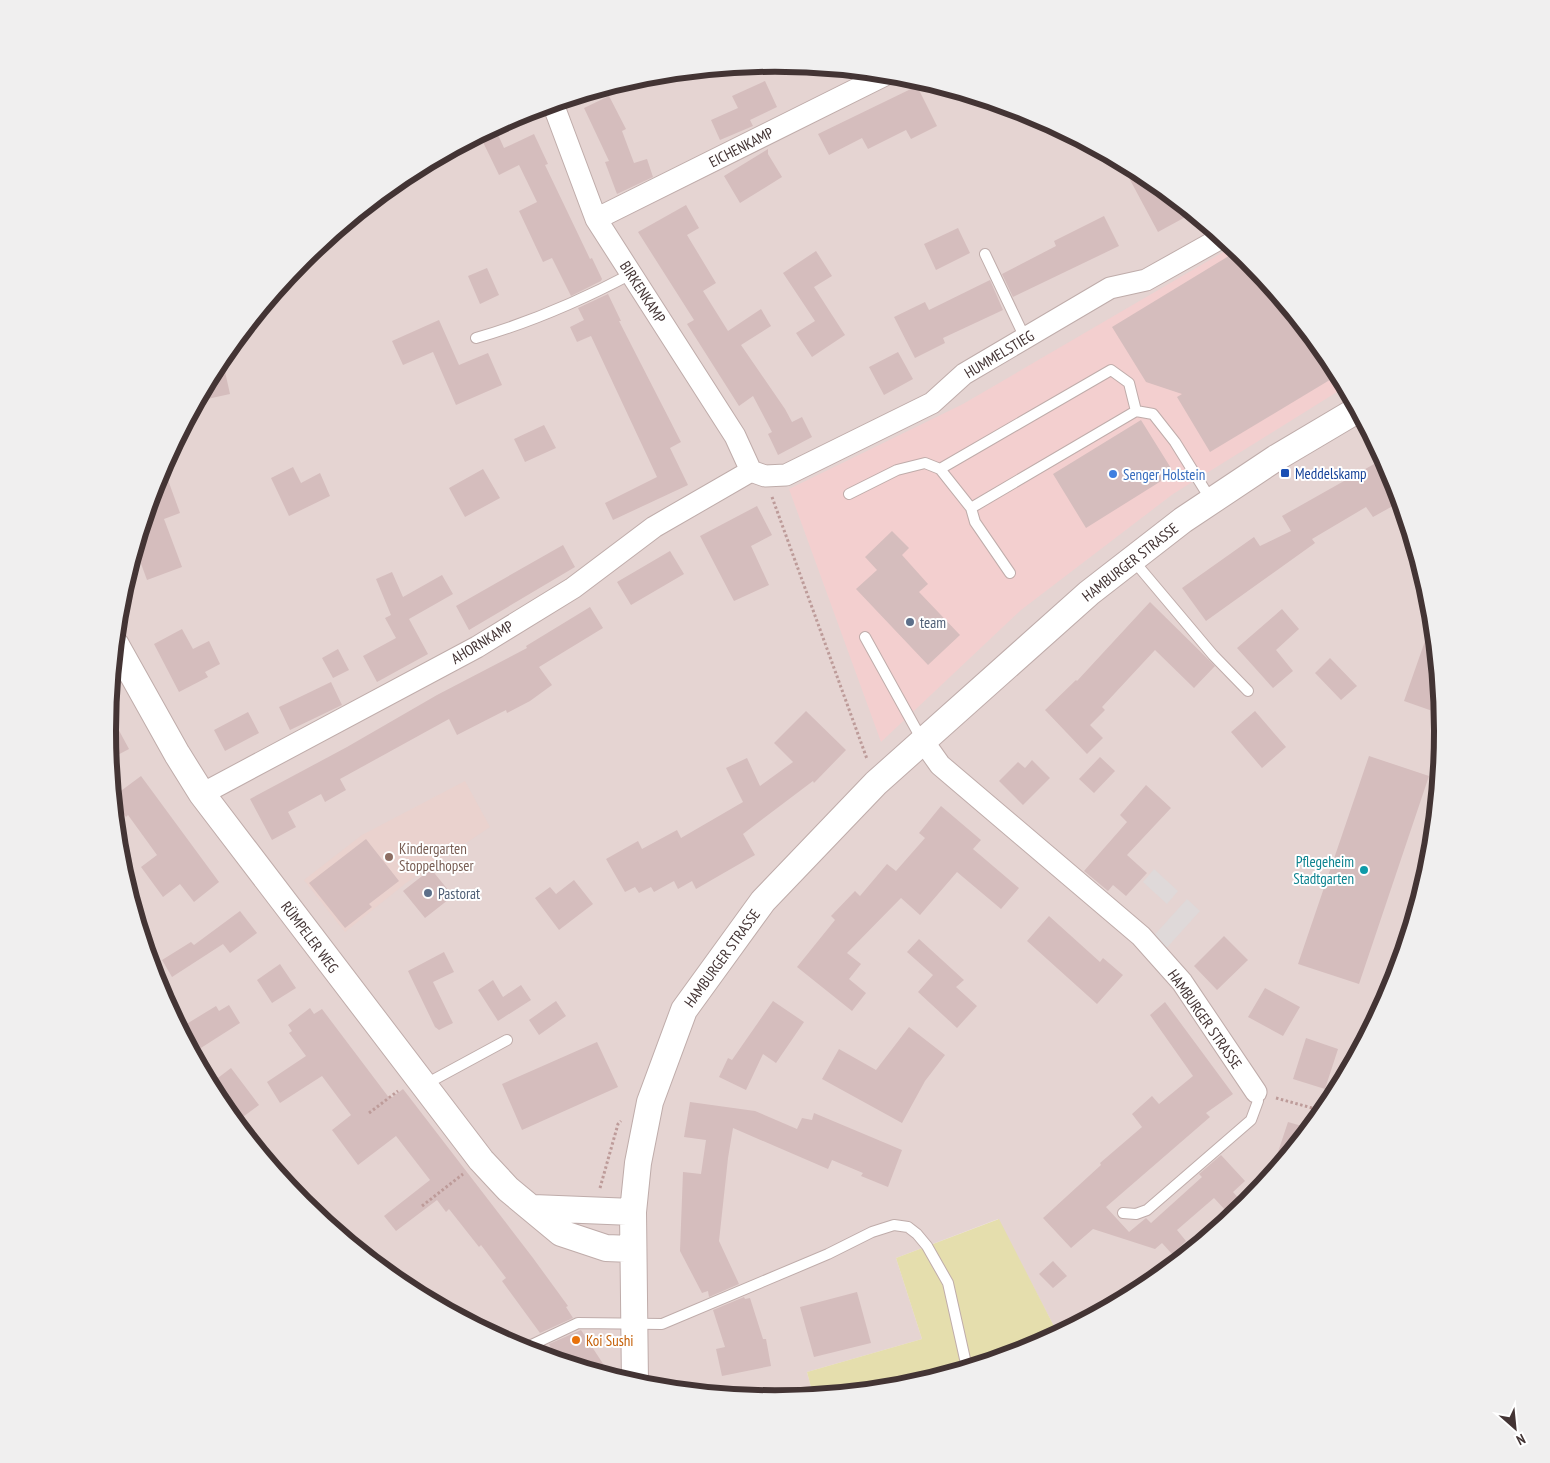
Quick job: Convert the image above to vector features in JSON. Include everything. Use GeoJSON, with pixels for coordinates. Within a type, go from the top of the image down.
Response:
{"type":"FeatureCollection","features":[{"type":"Feature","properties":{"kind":"street","name":"EICHENKAMP"},"geometry":{"type":"LineString","coordinates":[[596,219],[875,80]]}},
{"type":"Feature","properties":{"kind":"street","name":"BIRKENKAMP"},"geometry":{"type":"LineString","coordinates":[[555,110],[596,219],[758,473]]}},
{"type":"Feature","properties":{"kind":"street","name":"HUMMELSTIEG"},"geometry":{"type":"LineString","coordinates":[[758,473],[786,475],[932,403],[964,374],[1110,288],[1146,280],[1215,241]]}},
{"type":"Feature","properties":{"kind":"street","name":"HAMBURGER STRASSE"},"geometry":{"type":"LineString","coordinates":[[635,1375],[636,1325],[632,1248],[633,1212],[638,1163],[650,1102],[684,1010],[763,901],[876,783],[1089,593],[1183,520],[1276,458],[1352,413]]}},
{"type":"Feature","properties":{"kind":"street","name":"AHORNKAMP"},"geometry":{"type":"LineString","coordinates":[[202,794],[477,647],[573,588],[654,527],[758,473]]}},
{"type":"Feature","properties":{"kind":"street","name":"RÜMPELER WEG"},"geometry":{"type":"LineString","coordinates":[[121,654],[167,738],[202,794],[481,1160],[508,1189],[533,1208],[560,1233],[606,1248],[632,1248]]}},
{"type":"Feature","properties":{"kind":"street","name":"HAMBURGER STRASSE"},"geometry":{"type":"LineString","coordinates":[[923,741],[940,765],[1141,936],[1182,982],[1256,1092]]}},
{"type":"Feature","properties":{"kind":"street"},"geometry":{"type":"LineString","coordinates":[[533,1208],[633,1212]]}},
{"type":"Feature","properties":{"kind":"lane"},"geometry":{"type":"LineString","coordinates":[[984,254],[1025,338]]}},
{"type":"Feature","properties":{"kind":"lane"},"geometry":{"type":"LineString","coordinates":[[476,338],[521,325],[562,308],[631,274]]}},
{"type":"Feature","properties":{"kind":"lane"},"geometry":{"type":"LineString","coordinates":[[940,469],[1111,370],[1128,383],[1136,411]]}},
{"type":"Feature","properties":{"kind":"lane"},"geometry":{"type":"LineString","coordinates":[[971,508],[1136,411],[1153,414],[1175,442],[1212,501]]}},
{"type":"Feature","properties":{"kind":"lane"},"geometry":{"type":"LineString","coordinates":[[849,494],[897,470],[925,463],[940,469],[971,508],[975,522],[1010,573]]}},
{"type":"Feature","properties":{"kind":"lane"},"geometry":{"type":"LineString","coordinates":[[1133,560],[1213,655],[1248,691]]}},
{"type":"Feature","properties":{"kind":"lane"},"geometry":{"type":"LineString","coordinates":[[865,637],[923,741]]}},
{"type":"Feature","properties":{"kind":"lane"},"geometry":{"type":"LineString","coordinates":[[420,1082],[507,1040]]}},
{"type":"Feature","properties":{"kind":"lane"},"geometry":{"type":"LineString","coordinates":[[1123,1214],[1136,1214],[1147,1210],[1251,1120],[1258,1101],[1256,1092]]}},
{"type":"Feature","properties":{"kind":"lane"},"geometry":{"type":"LineString","coordinates":[[533,1344],[578,1323],[662,1324],[828,1254],[872,1232],[894,1225],[908,1227],[917,1234],[927,1246],[948,1283],[966,1362]]}},
{"type":"Feature","properties":{"kind":"path"},"geometry":{"type":"LineString","coordinates":[[758,473],[783,531],[876,783]]}},
{"type":"Feature","properties":{"kind":"path"},"geometry":{"type":"LineString","coordinates":[[369,1114],[420,1082]]}},
{"type":"Feature","properties":{"kind":"path"},"geometry":{"type":"LineString","coordinates":[[1256,1092],[1315,1109]]}},
{"type":"Feature","properties":{"kind":"path"},"geometry":{"type":"LineString","coordinates":[[422,1206],[481,1160]]}},
{"type":"Feature","properties":{"kind":"shaded area"},"geometry":{"type":"Polygon","coordinates":[[[775,72],[861,78],[904,85],[987,107],[1066,140],[1105,161],[1176,209],[1210,236],[1241,266],[1298,330],[1346,402],[1366,440],[1384,479],[1412,561],[1428,645],[1433,688],[1433,775],[1428,818],[1412,902],[1399,943],[1384,984],[1346,1061],[1298,1133],[1270,1166],[1210,1227],[1176,1254],[1104,1302],[1055,1328],[998,1219],[896,1258],[922,1339],[807,1372],[811,1389],[732,1389],[646,1378],[563,1356],[484,1323],[445,1302],[374,1254],[340,1227],[309,1197],[252,1133],[204,1061],[184,1023],[166,984],[138,902],[122,818],[117,775],[117,688],[122,645],[138,561],[166,479],[204,402],[227,365],[252,330],[309,266],[340,236],[409,184],[484,140],[523,123],[563,107],[646,85],[689,78],[775,72]]]}},
{"type":"Feature","properties":{"kind":"shaded area"},"geometry":{"type":"Polygon","coordinates":[[[1225,251],[1270,297],[1298,330],[1339,391],[1173,494],[1021,610],[881,742],[789,489],[963,404],[1225,251]]]}},
{"type":"Feature","properties":{"kind":"shaded area","name":"Kindergarten Stoppelhopser"},"geometry":{"type":"Polygon","coordinates":[[[465,781],[490,827],[406,883],[345,932],[304,880],[362,835],[465,781]]]}},
{"type":"Feature","properties":{"kind":"shaded area"},"geometry":{"type":"Polygon","coordinates":[[[1154,869],[1178,891],[1167,904],[1143,882],[1154,869]]]}},
{"type":"Feature","properties":{"kind":"shaded area"},"geometry":{"type":"Polygon","coordinates":[[[1187,899],[1200,911],[1162,953],[1149,941],[1187,899]]]}},
{"type":"Feature","properties":{"kind":"shaded area"},"geometry":{"type":"Polygon","coordinates":[[[999,1219],[1055,1328],[987,1356],[946,1368],[904,1378],[861,1385],[811,1389],[807,1372],[922,1339],[896,1258],[999,1219]]]}},
{"type":"Feature","properties":{"kind":"building"},"geometry":{"type":"Polygon","coordinates":[[[765,81],[777,107],[750,120],[753,126],[720,140],[711,120],[738,108],[732,96],[765,81]]]}},
{"type":"Feature","properties":{"kind":"building"},"geometry":{"type":"Polygon","coordinates":[[[914,87],[918,88],[937,126],[911,139],[906,130],[868,149],[862,138],[829,155],[818,134],[914,87]]]}},
{"type":"Feature","properties":{"kind":"building"},"geometry":{"type":"Polygon","coordinates":[[[609,96],[626,129],[622,131],[634,163],[647,159],[653,177],[617,194],[605,162],[609,161],[584,108],[609,96]]]}},
{"type":"Feature","properties":{"kind":"building"},"geometry":{"type":"Polygon","coordinates":[[[498,134],[504,148],[534,134],[548,164],[545,165],[590,259],[592,258],[602,279],[601,281],[571,296],[552,258],[543,262],[519,211],[537,202],[519,165],[499,175],[482,141],[498,134]]]}},
{"type":"Feature","properties":{"kind":"building"},"geometry":{"type":"Polygon","coordinates":[[[768,149],[768,154],[782,177],[740,203],[724,176],[768,149]]]}},
{"type":"Feature","properties":{"kind":"building"},"geometry":{"type":"Polygon","coordinates":[[[1128,176],[1186,217],[1158,232],[1128,176]]]}},
{"type":"Feature","properties":{"kind":"building"},"geometry":{"type":"Polygon","coordinates":[[[686,205],[699,228],[687,235],[716,283],[703,291],[728,331],[761,309],[771,326],[741,345],[792,422],[802,417],[812,437],[778,455],[768,434],[772,432],[753,396],[739,406],[687,324],[694,320],[638,232],[686,205]]]}},
{"type":"Feature","properties":{"kind":"building"},"geometry":{"type":"Polygon","coordinates":[[[1104,216],[1119,246],[1013,297],[1002,274],[1056,246],[1054,241],[1104,216]]]}},
{"type":"Feature","properties":{"kind":"building"},"geometry":{"type":"Polygon","coordinates":[[[958,228],[970,253],[936,270],[924,244],[958,228]]]}},
{"type":"Feature","properties":{"kind":"building"},"geometry":{"type":"Polygon","coordinates":[[[816,251],[832,276],[814,287],[845,335],[812,357],[796,333],[815,321],[783,273],[816,251]]]}},
{"type":"Feature","properties":{"kind":"building"},"geometry":{"type":"Polygon","coordinates":[[[1230,255],[1270,297],[1298,330],[1332,379],[1210,452],[1177,397],[1182,394],[1146,382],[1112,327],[1230,255]]]}},
{"type":"Feature","properties":{"kind":"building"},"geometry":{"type":"Polygon","coordinates":[[[487,268],[499,295],[480,304],[468,276],[487,268]]]}},
{"type":"Feature","properties":{"kind":"building"},"geometry":{"type":"Polygon","coordinates":[[[990,280],[1003,310],[943,338],[945,343],[915,358],[894,317],[925,302],[929,310],[990,280]]]}},
{"type":"Feature","properties":{"kind":"building"},"geometry":{"type":"Polygon","coordinates":[[[608,294],[621,321],[619,321],[681,442],[670,448],[688,485],[613,520],[605,503],[657,477],[591,336],[577,342],[570,327],[584,320],[578,308],[608,294]]]}},
{"type":"Feature","properties":{"kind":"building"},"geometry":{"type":"Polygon","coordinates":[[[439,320],[459,365],[488,353],[502,385],[456,405],[433,352],[403,365],[392,341],[439,320]]]}},
{"type":"Feature","properties":{"kind":"building"},"geometry":{"type":"Polygon","coordinates":[[[898,352],[913,379],[884,395],[869,367],[898,352]]]}},
{"type":"Feature","properties":{"kind":"building"},"geometry":{"type":"Polygon","coordinates":[[[224,369],[230,394],[206,399],[224,369]]]}},
{"type":"Feature","properties":{"kind":"building"},"geometry":{"type":"Polygon","coordinates":[[[1141,420],[1174,473],[1086,528],[1053,474],[1141,420]]]}},
{"type":"Feature","properties":{"kind":"building"},"geometry":{"type":"Polygon","coordinates":[[[544,425],[556,448],[525,462],[514,439],[544,425]]]}},
{"type":"Feature","properties":{"kind":"building"},"geometry":{"type":"Polygon","coordinates":[[[1376,463],[1394,506],[1373,517],[1366,507],[1312,539],[1315,543],[1206,621],[1182,588],[1254,537],[1260,546],[1291,531],[1282,516],[1376,463]]]}},
{"type":"Feature","properties":{"kind":"building"},"geometry":{"type":"Polygon","coordinates":[[[293,467],[301,483],[320,473],[330,496],[289,516],[271,478],[293,467]]]}},
{"type":"Feature","properties":{"kind":"building"},"geometry":{"type":"Polygon","coordinates":[[[483,469],[500,498],[465,517],[449,488],[483,469]]]}},
{"type":"Feature","properties":{"kind":"building"},"geometry":{"type":"Polygon","coordinates":[[[168,480],[180,513],[164,519],[182,567],[147,580],[139,558],[165,481],[168,480]]]}},
{"type":"Feature","properties":{"kind":"building"},"geometry":{"type":"Polygon","coordinates":[[[757,506],[772,535],[751,546],[769,585],[734,601],[700,536],[757,506]]]}},
{"type":"Feature","properties":{"kind":"building"},"geometry":{"type":"Polygon","coordinates":[[[892,531],[909,548],[902,555],[928,584],[919,592],[960,635],[928,665],[856,589],[877,570],[865,557],[892,531]]]}},
{"type":"Feature","properties":{"kind":"building"},"geometry":{"type":"Polygon","coordinates":[[[563,545],[575,567],[469,630],[456,606],[563,545]]]}},
{"type":"Feature","properties":{"kind":"building"},"geometry":{"type":"Polygon","coordinates":[[[670,551],[684,574],[631,605],[617,582],[670,551]]]}},
{"type":"Feature","properties":{"kind":"building"},"geometry":{"type":"Polygon","coordinates":[[[392,572],[403,597],[442,575],[453,594],[409,619],[428,654],[377,682],[363,656],[396,638],[385,618],[391,615],[376,579],[392,572]]]}},
{"type":"Feature","properties":{"kind":"building"},"geometry":{"type":"Polygon","coordinates":[[[1150,602],[1215,666],[1194,688],[1155,650],[1102,707],[1105,710],[1090,725],[1103,738],[1087,754],[1045,710],[1077,681],[1150,602]]]}},
{"type":"Feature","properties":{"kind":"building"},"geometry":{"type":"Polygon","coordinates":[[[590,607],[603,628],[539,667],[552,685],[530,701],[507,713],[506,710],[457,735],[449,719],[340,779],[346,790],[325,802],[321,794],[288,812],[296,827],[272,840],[250,799],[347,747],[437,695],[527,648],[526,646],[590,607]]]}},
{"type":"Feature","properties":{"kind":"building"},"geometry":{"type":"Polygon","coordinates":[[[1282,609],[1299,629],[1276,650],[1293,671],[1273,688],[1237,648],[1282,609]]]}},
{"type":"Feature","properties":{"kind":"building"},"geometry":{"type":"Polygon","coordinates":[[[182,629],[193,649],[209,641],[220,664],[205,672],[208,677],[179,692],[154,644],[182,629]]]}},
{"type":"Feature","properties":{"kind":"building"},"geometry":{"type":"Polygon","coordinates":[[[1427,636],[1433,688],[1434,711],[1404,701],[1427,636]]]}},
{"type":"Feature","properties":{"kind":"building"},"geometry":{"type":"Polygon","coordinates":[[[338,649],[349,670],[333,678],[322,658],[338,649]]]}},
{"type":"Feature","properties":{"kind":"building"},"geometry":{"type":"Polygon","coordinates":[[[1330,658],[1357,686],[1341,700],[1315,673],[1330,658]]]}},
{"type":"Feature","properties":{"kind":"building"},"geometry":{"type":"Polygon","coordinates":[[[331,682],[342,705],[290,730],[279,707],[331,682]]]}},
{"type":"Feature","properties":{"kind":"building"},"geometry":{"type":"Polygon","coordinates":[[[806,711],[846,750],[814,783],[813,781],[743,834],[755,855],[696,889],[692,881],[678,889],[674,881],[654,892],[651,887],[639,893],[635,887],[625,892],[606,859],[638,841],[642,849],[677,830],[681,838],[743,802],[726,768],[747,758],[760,786],[793,762],[774,743],[806,711]]]}},
{"type":"Feature","properties":{"kind":"building"},"geometry":{"type":"Polygon","coordinates":[[[1255,711],[1286,747],[1262,768],[1231,732],[1255,711]]]}},
{"type":"Feature","properties":{"kind":"building"},"geometry":{"type":"Polygon","coordinates":[[[248,712],[259,733],[225,751],[214,730],[248,712]]]}},
{"type":"Feature","properties":{"kind":"building"},"geometry":{"type":"Polygon","coordinates":[[[116,725],[129,749],[117,756],[116,725]]]}},
{"type":"Feature","properties":{"kind":"building","name":"Pflegeheim Stadtgarten"},"geometry":{"type":"Polygon","coordinates":[[[1369,756],[1429,776],[1359,984],[1298,964],[1369,756]]]}},
{"type":"Feature","properties":{"kind":"building"},"geometry":{"type":"Polygon","coordinates":[[[1100,757],[1115,771],[1094,793],[1079,779],[1100,757]]]}},
{"type":"Feature","properties":{"kind":"building"},"geometry":{"type":"Polygon","coordinates":[[[1032,760],[1050,778],[1023,805],[999,781],[1018,762],[1025,768],[1032,760]]]}},
{"type":"Feature","properties":{"kind":"building"},"geometry":{"type":"Polygon","coordinates":[[[141,776],[219,882],[194,902],[180,884],[163,897],[141,867],[157,855],[128,815],[126,817],[121,810],[119,792],[141,776]]]}},
{"type":"Feature","properties":{"kind":"building"},"geometry":{"type":"Polygon","coordinates":[[[1146,785],[1171,808],[1127,855],[1147,873],[1126,896],[1113,885],[1108,891],[1084,871],[1127,822],[1120,815],[1146,785]]]}},
{"type":"Feature","properties":{"kind":"building"},"geometry":{"type":"Polygon","coordinates":[[[941,806],[981,840],[973,849],[1019,888],[1001,909],[957,872],[920,915],[901,898],[847,953],[861,964],[849,979],[866,993],[852,1011],[797,967],[835,920],[831,916],[855,891],[860,896],[887,864],[896,871],[925,838],[919,833],[941,806]]]}},
{"type":"Feature","properties":{"kind":"building"},"geometry":{"type":"Polygon","coordinates":[[[366,839],[399,881],[369,904],[372,907],[345,928],[309,883],[366,839]]]}},
{"type":"Feature","properties":{"kind":"building","name":"Pastorat"},"geometry":{"type":"Polygon","coordinates":[[[431,869],[453,896],[425,918],[403,891],[431,869]]]}},
{"type":"Feature","properties":{"kind":"building"},"geometry":{"type":"Polygon","coordinates":[[[574,880],[593,904],[559,930],[535,898],[550,887],[556,894],[574,880]]]}},
{"type":"Feature","properties":{"kind":"building"},"geometry":{"type":"Polygon","coordinates":[[[240,911],[257,933],[230,953],[223,944],[172,977],[162,960],[191,942],[194,945],[240,911]]]}},
{"type":"Feature","properties":{"kind":"building"},"geometry":{"type":"Polygon","coordinates":[[[1049,916],[1100,962],[1103,958],[1123,975],[1097,1004],[1027,941],[1049,916]]]}},
{"type":"Feature","properties":{"kind":"building"},"geometry":{"type":"Polygon","coordinates":[[[1224,936],[1248,960],[1217,990],[1194,966],[1224,936]]]}},
{"type":"Feature","properties":{"kind":"building"},"geometry":{"type":"Polygon","coordinates":[[[919,939],[964,980],[956,987],[977,1006],[957,1028],[918,992],[933,975],[907,952],[919,939]]]}},
{"type":"Feature","properties":{"kind":"building"},"geometry":{"type":"Polygon","coordinates":[[[444,952],[454,972],[433,982],[453,1023],[439,1030],[435,1027],[408,971],[444,952]]]}},
{"type":"Feature","properties":{"kind":"building"},"geometry":{"type":"Polygon","coordinates":[[[280,964],[296,988],[272,1003],[257,980],[280,964]]]}},
{"type":"Feature","properties":{"kind":"building"},"geometry":{"type":"Polygon","coordinates":[[[493,980],[503,997],[521,985],[531,1000],[498,1021],[478,990],[493,980]]]}},
{"type":"Feature","properties":{"kind":"building"},"geometry":{"type":"Polygon","coordinates":[[[1265,988],[1300,1007],[1283,1036],[1248,1017],[1265,988]]]}},
{"type":"Feature","properties":{"kind":"building"},"geometry":{"type":"Polygon","coordinates":[[[556,1001],[566,1016],[539,1035],[529,1020],[556,1001]]]}},
{"type":"Feature","properties":{"kind":"building"},"geometry":{"type":"Polygon","coordinates":[[[773,1001],[804,1022],[776,1063],[763,1054],[746,1090],[719,1077],[728,1058],[732,1060],[773,1001]]]}},
{"type":"Feature","properties":{"kind":"building"},"geometry":{"type":"Polygon","coordinates":[[[1165,1002],[1233,1094],[1206,1113],[1210,1117],[1106,1207],[1129,1232],[1146,1218],[1151,1223],[1202,1177],[1199,1174],[1221,1155],[1245,1181],[1233,1192],[1239,1199],[1226,1211],[1214,1198],[1177,1230],[1186,1241],[1172,1254],[1162,1243],[1155,1249],[1093,1229],[1071,1248],[1043,1218],[1101,1165],[1100,1163],[1142,1127],[1132,1114],[1152,1096],[1159,1104],[1193,1076],[1150,1015],[1165,1002]]]}},
{"type":"Feature","properties":{"kind":"building"},"geometry":{"type":"Polygon","coordinates":[[[229,1005],[240,1023],[198,1050],[185,1025],[216,1006],[219,1011],[229,1005]]]}},
{"type":"Feature","properties":{"kind":"building"},"geometry":{"type":"Polygon","coordinates":[[[310,1008],[314,1014],[322,1009],[390,1099],[403,1089],[533,1258],[568,1306],[566,1307],[573,1318],[540,1333],[502,1281],[506,1278],[481,1245],[479,1247],[449,1209],[446,1212],[437,1200],[396,1231],[384,1216],[430,1180],[396,1136],[358,1165],[332,1130],[351,1115],[322,1076],[280,1103],[267,1082],[306,1056],[289,1033],[292,1031],[288,1025],[310,1008]]]}},
{"type":"Feature","properties":{"kind":"building"},"geometry":{"type":"Polygon","coordinates":[[[909,1027],[945,1055],[925,1081],[902,1123],[822,1079],[839,1049],[876,1070],[909,1027]]]}},
{"type":"Feature","properties":{"kind":"building"},"geometry":{"type":"Polygon","coordinates":[[[1306,1038],[1338,1049],[1325,1089],[1293,1079],[1306,1038]]]}},
{"type":"Feature","properties":{"kind":"building"},"geometry":{"type":"Polygon","coordinates":[[[597,1042],[618,1087],[522,1130],[502,1084],[597,1042]]]}},
{"type":"Feature","properties":{"kind":"building"},"geometry":{"type":"Polygon","coordinates":[[[231,1068],[259,1105],[241,1118],[216,1080],[231,1068]]]}},
{"type":"Feature","properties":{"kind":"building"},"geometry":{"type":"Polygon","coordinates":[[[690,1102],[755,1111],[797,1129],[802,1118],[812,1120],[814,1113],[902,1150],[888,1187],[861,1176],[863,1173],[832,1160],[828,1169],[733,1128],[719,1241],[739,1284],[709,1297],[708,1291],[702,1293],[680,1251],[683,1172],[701,1174],[706,1140],[684,1137],[690,1102]]]}},
{"type":"Feature","properties":{"kind":"building"},"geometry":{"type":"Polygon","coordinates":[[[1288,1122],[1303,1126],[1298,1133],[1275,1160],[1288,1122]]]}},
{"type":"Feature","properties":{"kind":"building"},"geometry":{"type":"Polygon","coordinates":[[[1053,1261],[1067,1276],[1053,1288],[1039,1274],[1053,1261]]]}},
{"type":"Feature","properties":{"kind":"building"},"geometry":{"type":"Polygon","coordinates":[[[857,1292],[871,1343],[814,1357],[800,1307],[857,1292]]]}},
{"type":"Feature","properties":{"kind":"building"},"geometry":{"type":"Polygon","coordinates":[[[744,1297],[745,1299],[750,1298],[763,1339],[766,1339],[771,1366],[722,1376],[716,1349],[725,1347],[713,1310],[744,1297]]]}},
{"type":"Feature","properties":{"kind":"building","name":"Koi Sushi"},"geometry":{"type":"Polygon","coordinates":[[[581,1330],[606,1369],[548,1350],[551,1348],[549,1344],[581,1330]]]}},
{"type":"Feature","properties":{"kind":"place","name":"Meddelskamp"},"geometry":{"type":"Point","coordinates":[1285,473]}},
{"type":"Feature","properties":{"kind":"place","name":"Senger Holstein"},"geometry":{"type":"Point","coordinates":[1113,474]}},
{"type":"Feature","properties":{"kind":"place","name":"team"},"geometry":{"type":"Point","coordinates":[910,622]}},
{"type":"Feature","properties":{"kind":"place","name":"Kindergarten Stoppelhopser"},"geometry":{"type":"Point","coordinates":[389,857]}},
{"type":"Feature","properties":{"kind":"place","name":"Pflegeheim Stadtgarten"},"geometry":{"type":"Point","coordinates":[1364,870]}},
{"type":"Feature","properties":{"kind":"place","name":"Pastorat"},"geometry":{"type":"Point","coordinates":[428,893]}},
{"type":"Feature","properties":{"kind":"place","name":"Koi Sushi"},"geometry":{"type":"Point","coordinates":[576,1340]}}]}
